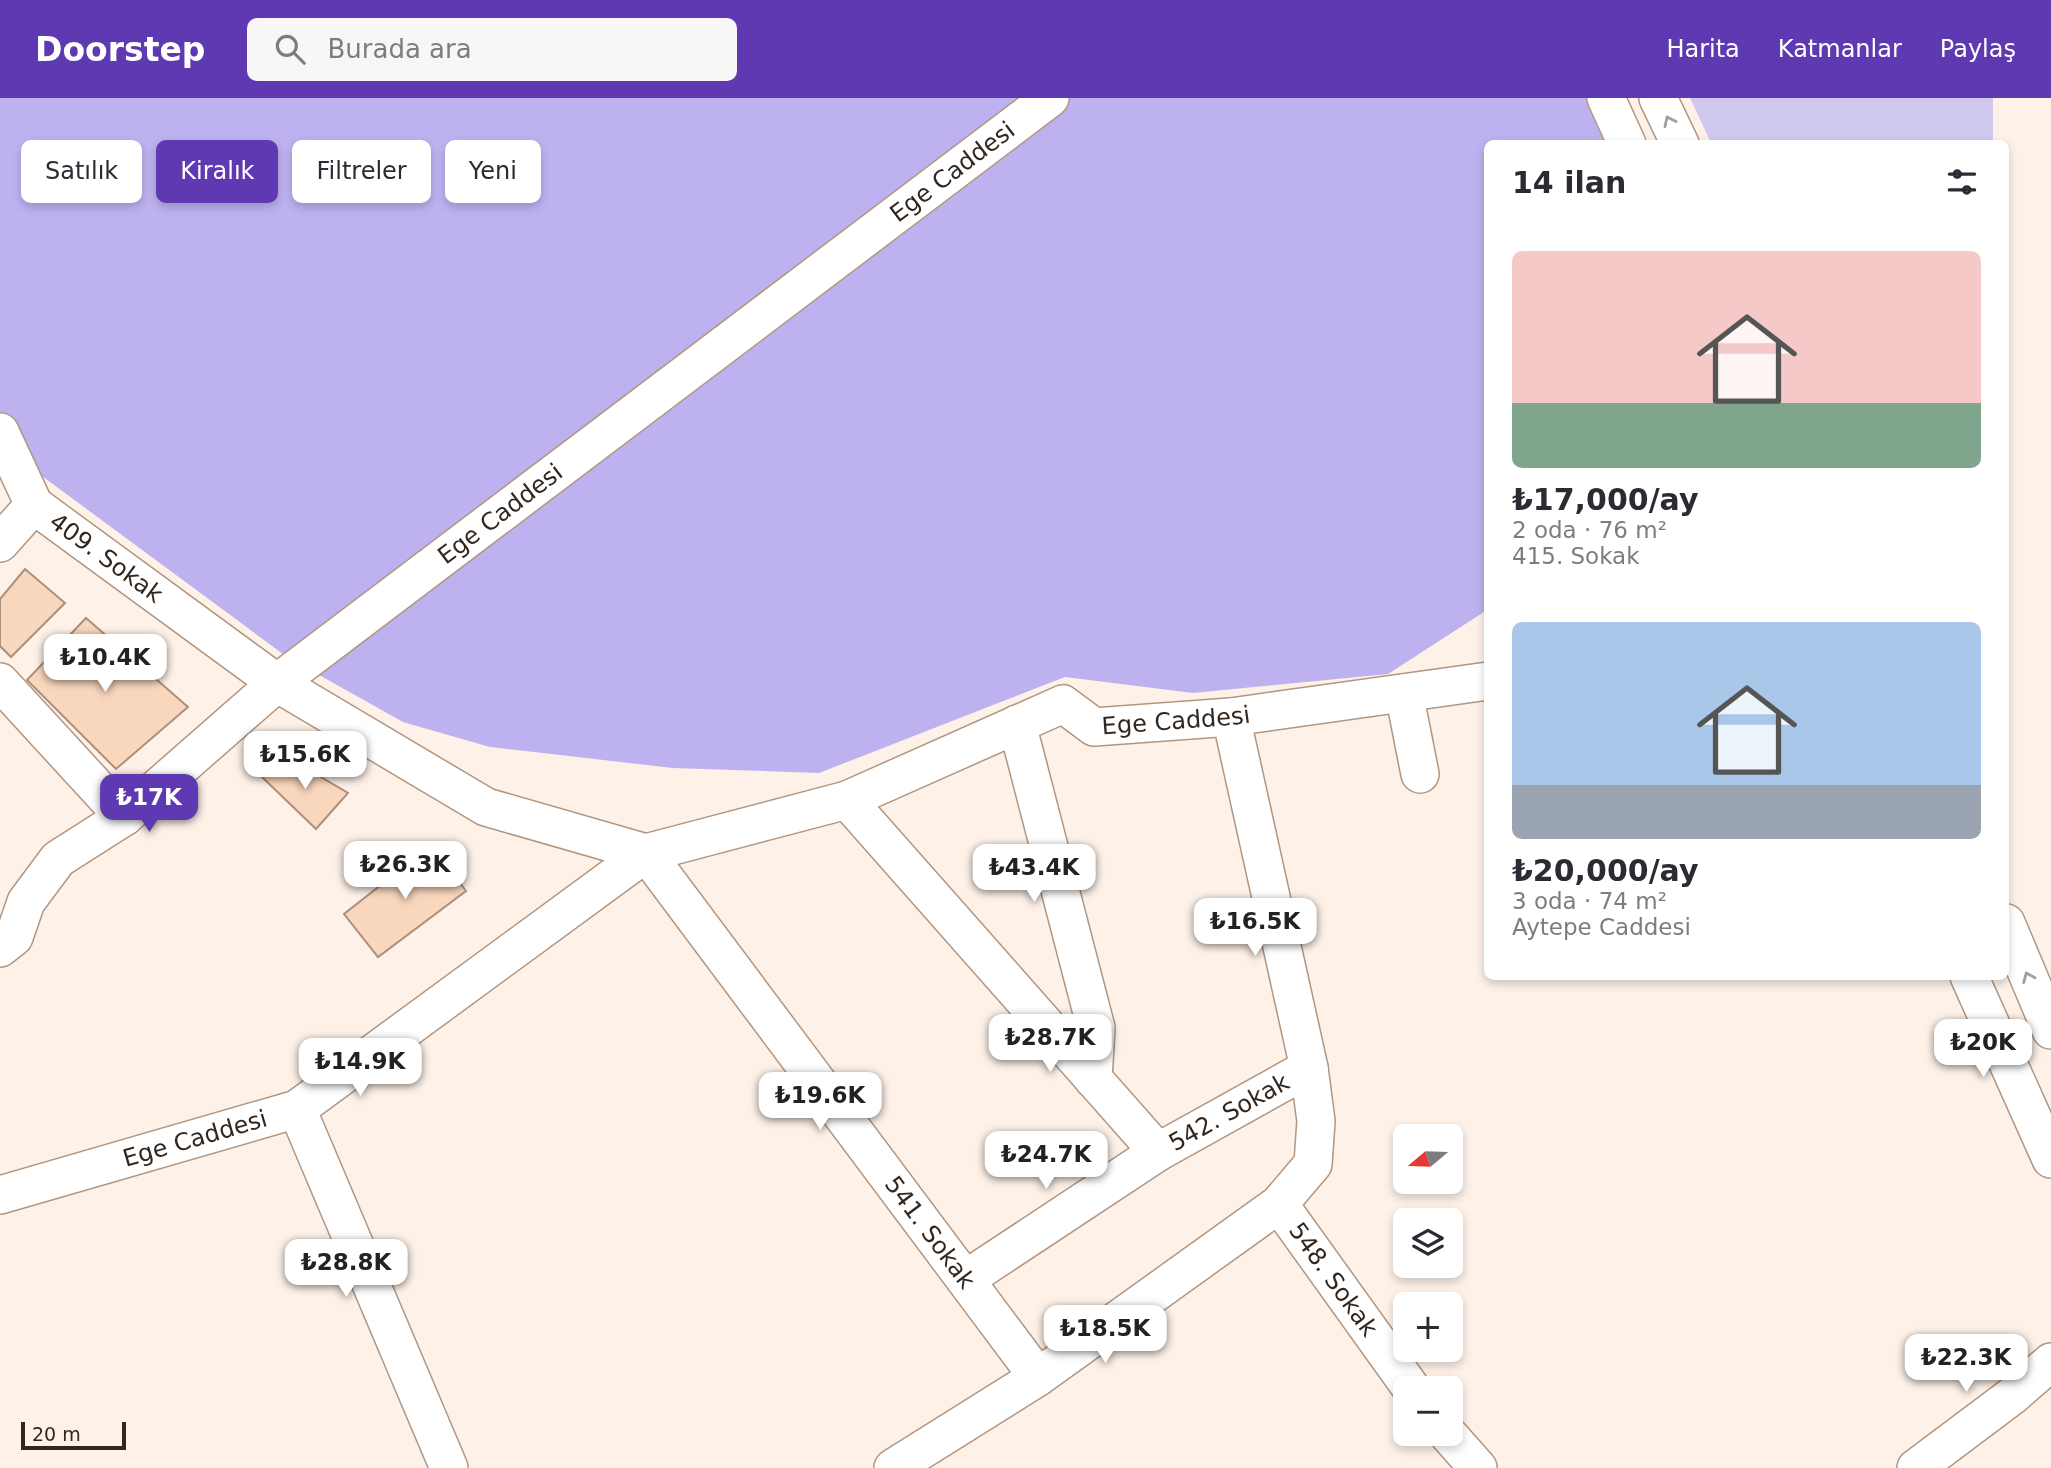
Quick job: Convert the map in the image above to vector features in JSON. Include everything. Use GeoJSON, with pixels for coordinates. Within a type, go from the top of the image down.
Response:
{"type":"FeatureCollection","features":[{"type":"Feature","properties":{"kind":"street","name":"Ege Caddesi"},"geometry":{"type":"LineString","coordinates":[[0,948],[14,937],[26,902],[58,859],[124,817],[277,683],[1050,98]]}},
{"type":"Feature","properties":{"kind":"street"},"geometry":{"type":"LineString","coordinates":[[1606,98],[1626,140]]}},
{"type":"Feature","properties":{"kind":"street"},"geometry":{"type":"LineString","coordinates":[[1658,98],[1678,140]]}},
{"type":"Feature","properties":{"kind":"street","name":"409. Sokak"},"geometry":{"type":"LineString","coordinates":[[0,432],[34,505],[277,683]]}},
{"type":"Feature","properties":{"kind":"street"},"geometry":{"type":"LineString","coordinates":[[0,543],[34,505]]}},
{"type":"Feature","properties":{"kind":"street"},"geometry":{"type":"LineString","coordinates":[[0,682],[124,817]]}},
{"type":"Feature","properties":{"kind":"street","name":"Ege Caddesi"},"geometry":{"type":"LineString","coordinates":[[0,1195],[297,1109],[646,852],[847,800],[1063,704],[1094,727],[1231,717],[1484,682]]}},
{"type":"Feature","properties":{"kind":"street"},"geometry":{"type":"LineString","coordinates":[[277,683],[486,807],[646,852]]}},
{"type":"Feature","properties":{"kind":"street"},"geometry":{"type":"LineString","coordinates":[[1404,693],[1420,774]]}},
{"type":"Feature","properties":{"kind":"street"},"geometry":{"type":"LineString","coordinates":[[892,1468],[1038,1377],[1279,1204],[1313,1164],[1316,1121],[1309,1068],[1231,717]]}},
{"type":"Feature","properties":{"kind":"street"},"geometry":{"type":"LineString","coordinates":[[1017,724],[1096,1028],[1093,1079]]}},
{"type":"Feature","properties":{"kind":"street","name":"542. Sokak"},"geometry":{"type":"LineString","coordinates":[[847,800],[1158,1152],[1309,1068]]}},
{"type":"Feature","properties":{"kind":"street","name":"541. Sokak"},"geometry":{"type":"LineString","coordinates":[[646,852],[1038,1377]]}},
{"type":"Feature","properties":{"kind":"street"},"geometry":{"type":"LineString","coordinates":[[2009,930],[2051,1030]]}},
{"type":"Feature","properties":{"kind":"street"},"geometry":{"type":"LineString","coordinates":[[1971,980],[2051,1159]]}},
{"type":"Feature","properties":{"kind":"street"},"geometry":{"type":"LineString","coordinates":[[297,1109],[449,1468]]}},
{"type":"Feature","properties":{"kind":"street"},"geometry":{"type":"LineString","coordinates":[[966,1279],[1158,1152]]}},
{"type":"Feature","properties":{"kind":"street","name":"548. Sokak"},"geometry":{"type":"LineString","coordinates":[[1279,1204],[1402,1376]]}},
{"type":"Feature","properties":{"kind":"street"},"geometry":{"type":"LineString","coordinates":[[1916,1468],[2012,1396],[2051,1362]]}},
{"type":"Feature","properties":{"kind":"street"},"geometry":{"type":"LineString","coordinates":[[1459,1446],[1478,1468]]}},
{"type":"Feature","properties":{"kind":"shaded area"},"geometry":{"type":"Polygon","coordinates":[[[0,98],[1596,98],[1617,140],[1484,140],[1484,612],[1388,674],[1193,693],[1065,677],[819,773],[673,768],[490,747],[403,722],[287,657],[23,462],[0,463],[0,98]]]}},
{"type":"Feature","properties":{"kind":"shaded area"},"geometry":{"type":"Polygon","coordinates":[[[1690,98],[1993,98],[1993,140],[1710,140],[1690,98]]]}},
{"type":"Feature","properties":{"kind":"building"},"geometry":{"type":"Polygon","coordinates":[[[25,569],[65,603],[11,657],[0,646],[0,599],[25,569]]]}},
{"type":"Feature","properties":{"kind":"building"},"geometry":{"type":"Polygon","coordinates":[[[86,618],[188,707],[116,769],[27,680],[86,618]]]}},
{"type":"Feature","properties":{"kind":"building"},"geometry":{"type":"Polygon","coordinates":[[[287,757],[348,793],[316,829],[262,777],[287,757]]]}},
{"type":"Feature","properties":{"kind":"building"},"geometry":{"type":"Polygon","coordinates":[[[432,845],[466,891],[378,957],[344,914],[432,845]]]}}]}
